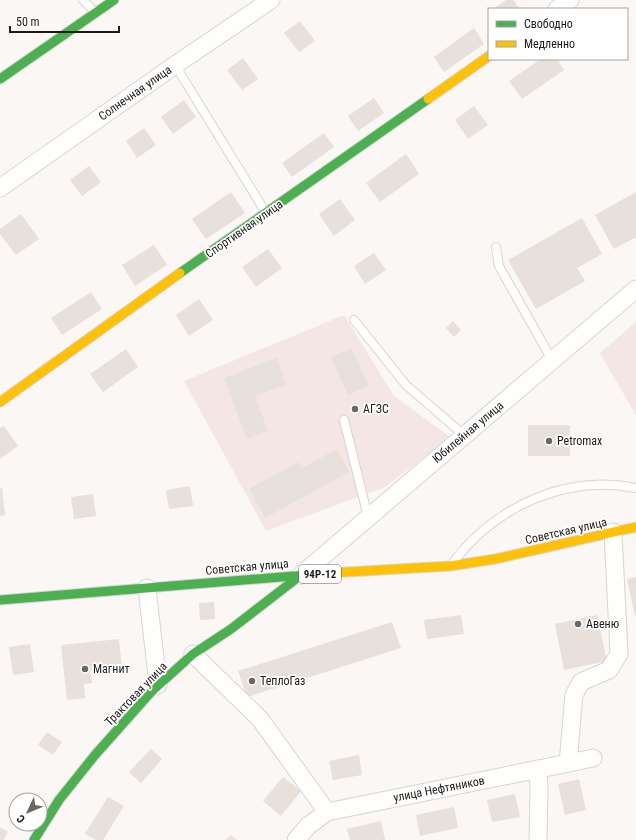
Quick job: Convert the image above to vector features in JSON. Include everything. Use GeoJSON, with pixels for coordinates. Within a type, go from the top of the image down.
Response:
{"type":"FeatureCollection","features":[{"type":"Feature","properties":{"kind":"main road"},"geometry":{"type":"LineString","coordinates":[[0,79],[114,0]]}},
{"type":"Feature","properties":{"kind":"main road","name":"Спортивная улица"},"geometry":{"type":"LineString","coordinates":[[0,402],[103,327],[488,57]]}},
{"type":"Feature","properties":{"kind":"main road","name":"Советская улица"},"geometry":{"type":"LineString","coordinates":[[0,600],[301,575],[450,566],[494,559],[636,527]]}},
{"type":"Feature","properties":{"kind":"main road","name":"Трактовая улица"},"geometry":{"type":"LineString","coordinates":[[34,840],[59,800],[158,685],[193,654],[231,629],[301,575]]}},
{"type":"Feature","properties":{"kind":"street","name":"Солнечная улица"},"geometry":{"type":"LineString","coordinates":[[0,188],[175,65],[271,0]]}},
{"type":"Feature","properties":{"kind":"street"},"geometry":{"type":"LineString","coordinates":[[558,8],[570,0]]}},
{"type":"Feature","properties":{"kind":"street","name":"Юбилейная улица"},"geometry":{"type":"LineString","coordinates":[[301,575],[636,288]]}},
{"type":"Feature","properties":{"kind":"street"},"geometry":{"type":"LineString","coordinates":[[568,763],[574,695],[581,682],[609,670],[619,654],[613,532]]}},
{"type":"Feature","properties":{"kind":"street"},"geometry":{"type":"LineString","coordinates":[[146,588],[158,685]]}},
{"type":"Feature","properties":{"kind":"street"},"geometry":{"type":"LineString","coordinates":[[193,654],[260,719],[327,812]]}},
{"type":"Feature","properties":{"kind":"street","name":"улица Нефтяников"},"geometry":{"type":"LineString","coordinates":[[296,840],[313,822],[327,812],[593,758]]}},
{"type":"Feature","properties":{"kind":"street"},"geometry":{"type":"LineString","coordinates":[[538,769],[538,840]]}},
{"type":"Feature","properties":{"kind":"lane"},"geometry":{"type":"LineString","coordinates":[[83,0],[96,13]]}},
{"type":"Feature","properties":{"kind":"lane"},"geometry":{"type":"LineString","coordinates":[[175,65],[266,214]]}},
{"type":"Feature","properties":{"kind":"lane"},"geometry":{"type":"LineString","coordinates":[[496,247],[499,266],[552,360]]}},
{"type":"Feature","properties":{"kind":"lane"},"geometry":{"type":"LineString","coordinates":[[354,320],[406,385],[464,435]]}},
{"type":"Feature","properties":{"kind":"lane"},"geometry":{"type":"LineString","coordinates":[[344,420],[368,517]]}},
{"type":"Feature","properties":{"kind":"lane"},"geometry":{"type":"LineString","coordinates":[[450,566],[470,541],[484,528],[537,497],[556,490],[580,486],[624,486],[636,488]]}},
{"type":"Feature","properties":{"kind":"shaded area"},"geometry":{"type":"Polygon","coordinates":[[[344,315],[394,396],[450,437],[385,487],[266,531],[184,381],[344,315]]]}},
{"type":"Feature","properties":{"kind":"shaded area"},"geometry":{"type":"Polygon","coordinates":[[[636,322],[636,415],[600,353],[636,322]]]}},
{"type":"Feature","properties":{"kind":"building"},"geometry":{"type":"Polygon","coordinates":[[[506,0],[513,0],[519,8],[497,8],[496,7],[506,0]]]}},
{"type":"Feature","properties":{"kind":"building"},"geometry":{"type":"Polygon","coordinates":[[[300,21],[315,41],[299,52],[284,33],[300,21]]]}},
{"type":"Feature","properties":{"kind":"building"},"geometry":{"type":"Polygon","coordinates":[[[474,28],[484,44],[444,72],[434,57],[474,28]]]}},
{"type":"Feature","properties":{"kind":"building"},"geometry":{"type":"Polygon","coordinates":[[[243,58],[258,79],[242,90],[227,70],[243,58]]]}},
{"type":"Feature","properties":{"kind":"building"},"geometry":{"type":"Polygon","coordinates":[[[540,60],[558,60],[564,70],[522,99],[509,81],[540,60]]]}},
{"type":"Feature","properties":{"kind":"building"},"geometry":{"type":"Polygon","coordinates":[[[374,98],[384,113],[358,131],[348,116],[374,98]]]}},
{"type":"Feature","properties":{"kind":"building"},"geometry":{"type":"Polygon","coordinates":[[[184,100],[196,117],[173,134],[161,117],[184,100]]]}},
{"type":"Feature","properties":{"kind":"building"},"geometry":{"type":"Polygon","coordinates":[[[474,106],[488,125],[468,139],[455,120],[474,106]]]}},
{"type":"Feature","properties":{"kind":"building"},"geometry":{"type":"Polygon","coordinates":[[[144,128],[156,145],[137,158],[126,141],[144,128]]]}},
{"type":"Feature","properties":{"kind":"building"},"geometry":{"type":"Polygon","coordinates":[[[324,133],[334,147],[292,177],[282,163],[324,133]]]}},
{"type":"Feature","properties":{"kind":"building"},"geometry":{"type":"Polygon","coordinates":[[[406,154],[419,174],[380,202],[366,183],[406,154]]]}},
{"type":"Feature","properties":{"kind":"building"},"geometry":{"type":"Polygon","coordinates":[[[89,166],[101,182],[82,196],[70,180],[89,166]]]}},
{"type":"Feature","properties":{"kind":"building"},"geometry":{"type":"Polygon","coordinates":[[[231,192],[245,213],[206,239],[192,219],[231,192]]]}},
{"type":"Feature","properties":{"kind":"building"},"geometry":{"type":"Polygon","coordinates":[[[636,192],[636,237],[614,249],[595,215],[636,192]]]}},
{"type":"Feature","properties":{"kind":"building"},"geometry":{"type":"Polygon","coordinates":[[[340,199],[355,220],[334,236],[319,214],[340,199]]]}},
{"type":"Feature","properties":{"kind":"building"},"geometry":{"type":"Polygon","coordinates":[[[21,214],[39,239],[16,255],[0,234],[0,229],[21,214]]]}},
{"type":"Feature","properties":{"kind":"building"},"geometry":{"type":"Polygon","coordinates":[[[582,218],[602,254],[577,268],[585,281],[536,309],[508,260],[582,218]]]}},
{"type":"Feature","properties":{"kind":"building"},"geometry":{"type":"Polygon","coordinates":[[[154,245],[167,265],[135,286],[122,265],[154,245]]]}},
{"type":"Feature","properties":{"kind":"building"},"geometry":{"type":"Polygon","coordinates":[[[268,249],[282,268],[256,287],[242,267],[268,249]]]}},
{"type":"Feature","properties":{"kind":"building"},"geometry":{"type":"Polygon","coordinates":[[[374,253],[386,270],[365,284],[354,266],[374,253]]]}},
{"type":"Feature","properties":{"kind":"building"},"geometry":{"type":"Polygon","coordinates":[[[91,292],[102,309],[62,335],[51,318],[91,292]]]}},
{"type":"Feature","properties":{"kind":"building"},"geometry":{"type":"Polygon","coordinates":[[[199,299],[213,320],[189,336],[176,315],[199,299]]]}},
{"type":"Feature","properties":{"kind":"building"},"geometry":{"type":"Polygon","coordinates":[[[453,321],[461,330],[454,337],[446,328],[453,321]]]}},
{"type":"Feature","properties":{"kind":"building"},"geometry":{"type":"Polygon","coordinates":[[[351,348],[369,386],[348,395],[331,357],[351,348]]]}},
{"type":"Feature","properties":{"kind":"building"},"geometry":{"type":"Polygon","coordinates":[[[126,349],[138,367],[103,392],[90,374],[126,349]]]}},
{"type":"Feature","properties":{"kind":"building"},"geometry":{"type":"Polygon","coordinates":[[[277,358],[286,385],[255,396],[268,431],[247,439],[224,378],[277,358]]]}},
{"type":"Feature","properties":{"kind":"building","name":"Petromax"},"geometry":{"type":"Polygon","coordinates":[[[528,425],[570,425],[570,456],[528,456],[528,425]]]}},
{"type":"Feature","properties":{"kind":"building"},"geometry":{"type":"Polygon","coordinates":[[[4,426],[18,446],[0,459],[0,428],[4,426]]]}},
{"type":"Feature","properties":{"kind":"building"},"geometry":{"type":"Polygon","coordinates":[[[337,449],[349,472],[265,518],[249,489],[299,462],[302,468],[337,449]]]}},
{"type":"Feature","properties":{"kind":"building"},"geometry":{"type":"Polygon","coordinates":[[[190,486],[193,506],[169,509],[166,490],[190,486]]]}},
{"type":"Feature","properties":{"kind":"building"},"geometry":{"type":"Polygon","coordinates":[[[0,488],[2,488],[5,515],[0,516],[0,488]]]}},
{"type":"Feature","properties":{"kind":"building"},"geometry":{"type":"Polygon","coordinates":[[[93,494],[96,516],[74,519],[71,497],[93,494]]]}},
{"type":"Feature","properties":{"kind":"building"},"geometry":{"type":"Polygon","coordinates":[[[636,577],[636,616],[635,616],[627,579],[636,577]]]}},
{"type":"Feature","properties":{"kind":"building"},"geometry":{"type":"Polygon","coordinates":[[[214,602],[215,619],[200,620],[199,603],[214,602]]]}},
{"type":"Feature","properties":{"kind":"building"},"geometry":{"type":"Polygon","coordinates":[[[461,615],[464,634],[427,639],[424,620],[461,615]]]}},
{"type":"Feature","properties":{"kind":"building"},"geometry":{"type":"Polygon","coordinates":[[[597,615],[607,661],[564,670],[555,624],[597,615]]]}},
{"type":"Feature","properties":{"kind":"building"},"geometry":{"type":"Polygon","coordinates":[[[392,622],[401,648],[247,697],[238,671],[392,622]]]}},
{"type":"Feature","properties":{"kind":"building","name":"Магнит"},"geometry":{"type":"Polygon","coordinates":[[[119,639],[122,667],[90,671],[92,683],[84,684],[85,698],[67,700],[61,645],[119,639]]]}},
{"type":"Feature","properties":{"kind":"building"},"geometry":{"type":"Polygon","coordinates":[[[30,644],[34,672],[13,675],[9,647],[30,644]]]}},
{"type":"Feature","properties":{"kind":"building"},"geometry":{"type":"Polygon","coordinates":[[[47,732],[62,742],[53,755],[38,745],[47,732]]]}},
{"type":"Feature","properties":{"kind":"building"},"geometry":{"type":"Polygon","coordinates":[[[151,749],[162,759],[141,783],[129,772],[151,749]]]}},
{"type":"Feature","properties":{"kind":"building"},"geometry":{"type":"Polygon","coordinates":[[[359,755],[362,775],[333,780],[329,761],[359,755]]]}},
{"type":"Feature","properties":{"kind":"building"},"geometry":{"type":"Polygon","coordinates":[[[283,777],[301,791],[281,816],[263,801],[283,777]]]}},
{"type":"Feature","properties":{"kind":"building"},"geometry":{"type":"Polygon","coordinates":[[[579,779],[586,810],[565,815],[558,784],[579,779]]]}},
{"type":"Feature","properties":{"kind":"building"},"geometry":{"type":"Polygon","coordinates":[[[515,794],[520,817],[492,822],[487,800],[515,794]]]}},
{"type":"Feature","properties":{"kind":"building"},"geometry":{"type":"Polygon","coordinates":[[[108,797],[124,806],[103,840],[96,840],[85,834],[108,797]]]}},
{"type":"Feature","properties":{"kind":"building"},"geometry":{"type":"Polygon","coordinates":[[[454,807],[458,828],[420,836],[416,815],[454,807]]]}},
{"type":"Feature","properties":{"kind":"building"},"geometry":{"type":"Polygon","coordinates":[[[381,821],[385,840],[350,840],[347,829],[381,821]]]}},
{"type":"Feature","properties":{"kind":"building"},"geometry":{"type":"Polygon","coordinates":[[[0,827],[8,832],[4,840],[0,840],[0,827]]]}},
{"type":"Feature","properties":{"kind":"building"},"geometry":{"type":"Polygon","coordinates":[[[231,835],[237,840],[226,840],[231,835]]]}},
{"type":"Feature","properties":{"kind":"traffic: fast"},"geometry":{"type":"LineString","coordinates":[[0,79],[114,0]]}},
{"type":"Feature","properties":{"kind":"traffic: fast"},"geometry":{"type":"LineString","coordinates":[[180,273],[428,99]]}},
{"type":"Feature","properties":{"kind":"traffic: fast"},"geometry":{"type":"LineString","coordinates":[[0,600],[330,573]]}},
{"type":"Feature","properties":{"kind":"traffic: fast"},"geometry":{"type":"LineString","coordinates":[[34,840],[59,800],[95,755],[151,692],[193,654],[231,629],[301,575]]}},
{"type":"Feature","properties":{"kind":"traffic: slow"},"geometry":{"type":"LineString","coordinates":[[428,99],[488,57]]}},
{"type":"Feature","properties":{"kind":"traffic: slow"},"geometry":{"type":"LineString","coordinates":[[0,402],[180,273]]}},
{"type":"Feature","properties":{"kind":"traffic: slow"},"geometry":{"type":"LineString","coordinates":[[330,573],[450,566],[495,559],[636,527]]}},
{"type":"Feature","properties":{"kind":"place","name":"АГЗС"},"geometry":{"type":"Point","coordinates":[355,409]}},
{"type":"Feature","properties":{"kind":"place","name":"Petromax"},"geometry":{"type":"Point","coordinates":[549,441]}},
{"type":"Feature","properties":{"kind":"place","name":"Авеню"},"geometry":{"type":"Point","coordinates":[578,624]}},
{"type":"Feature","properties":{"kind":"place","name":"Магнит"},"geometry":{"type":"Point","coordinates":[85,669]}},
{"type":"Feature","properties":{"kind":"place","name":"ТеплоГаз"},"geometry":{"type":"Point","coordinates":[252,681]}}]}
